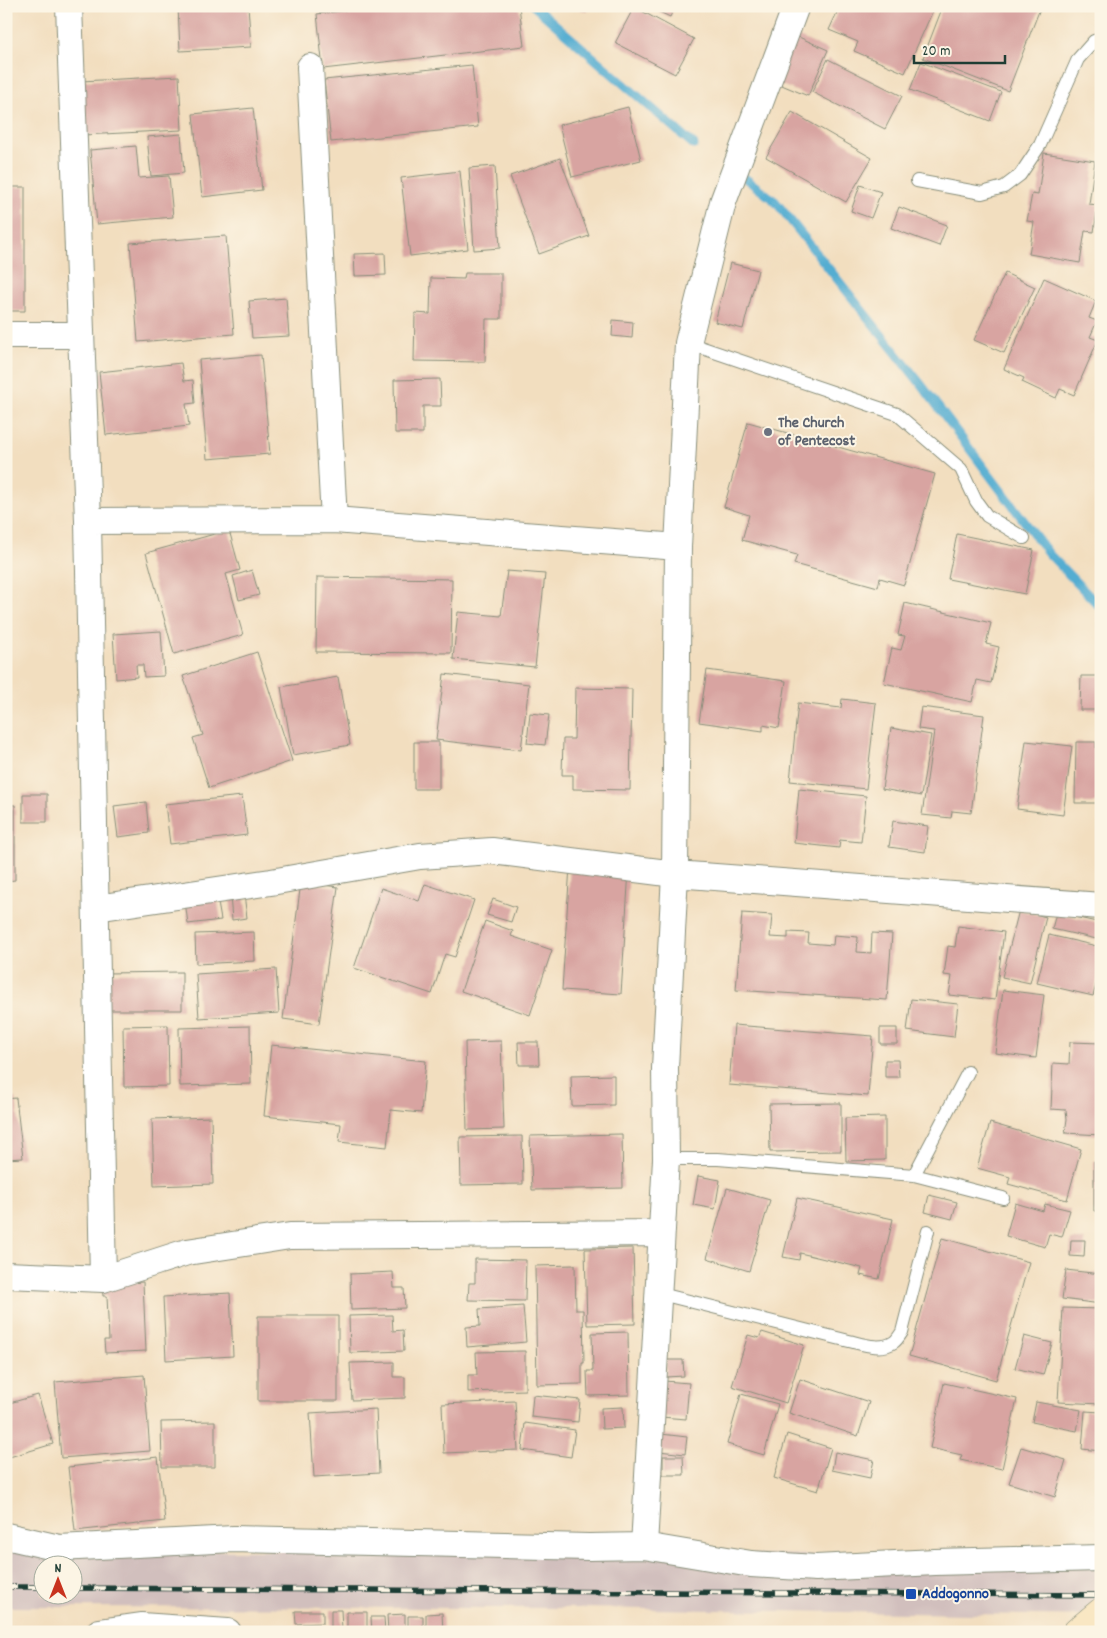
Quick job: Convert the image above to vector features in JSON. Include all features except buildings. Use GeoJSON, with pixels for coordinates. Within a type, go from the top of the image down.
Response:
{"type":"FeatureCollection","features":[{"type":"Feature","properties":{"kind":"street"},"geometry":{"type":"LineString","coordinates":[[69,6],[88,521],[103,1279]]}},
{"type":"Feature","properties":{"kind":"street"},"geometry":{"type":"LineString","coordinates":[[644,1546],[666,1159],[666,1068],[674,874],[678,547],[688,343],[723,202],[796,6]]}},
{"type":"Feature","properties":{"kind":"street"},"geometry":{"type":"LineString","coordinates":[[310,67],[334,520]]}},
{"type":"Feature","properties":{"kind":"street"},"geometry":{"type":"LineString","coordinates":[[6,335],[81,335]]}},
{"type":"Feature","properties":{"kind":"street"},"geometry":{"type":"LineString","coordinates":[[88,521],[334,520],[678,547]]}},
{"type":"Feature","properties":{"kind":"street"},"geometry":{"type":"LineString","coordinates":[[96,908],[271,882],[353,866],[420,856],[492,851],[674,874],[1101,906]]}},
{"type":"Feature","properties":{"kind":"street"},"geometry":{"type":"LineString","coordinates":[[6,1275],[103,1279],[187,1252],[290,1236],[661,1233]]}},
{"type":"Feature","properties":{"kind":"street"},"geometry":{"type":"LineString","coordinates":[[6,1536],[59,1548],[234,1539],[588,1547],[644,1546],[751,1564],[816,1568],[944,1562],[1101,1558]]}},
{"type":"Feature","properties":{"kind":"street"},"geometry":{"type":"LineString","coordinates":[[1076,1632],[1101,1612]]}},
{"type":"Feature","properties":{"kind":"street"},"geometry":{"type":"LineString","coordinates":[[100,1632],[141,1626],[228,1632]]}},
{"type":"Feature","properties":{"kind":"lane"},"geometry":{"type":"LineString","coordinates":[[917,181],[982,193],[1004,187],[1020,175],[1040,144],[1078,59],[1094,41],[1101,39]]}},
{"type":"Feature","properties":{"kind":"lane"},"geometry":{"type":"LineString","coordinates":[[688,343],[897,414],[961,469],[976,501],[987,516],[1024,538]]}},
{"type":"Feature","properties":{"kind":"lane"},"geometry":{"type":"LineString","coordinates":[[914,1175],[968,1072]]}},
{"type":"Feature","properties":{"kind":"lane"},"geometry":{"type":"LineString","coordinates":[[666,1159],[718,1159],[914,1175],[1003,1198]]}},
{"type":"Feature","properties":{"kind":"lane"},"geometry":{"type":"LineString","coordinates":[[657,1293],[870,1346],[882,1346],[894,1342],[902,1332],[928,1231]]}},
{"type":"Feature","properties":{"kind":"shaded area"},"geometry":{"type":"Polygon","coordinates":[[[6,1550],[601,1552],[1101,1559],[1101,1616],[579,1608],[6,1607],[6,1550]]]}},
{"type":"Feature","properties":{"kind":"waterway"},"geometry":{"type":"LineString","coordinates":[[534,6],[694,145]]}},
{"type":"Feature","properties":{"kind":"waterway"},"geometry":{"type":"LineString","coordinates":[[737,172],[775,201],[920,383],[1049,554],[1101,608]]}},
{"type":"Feature","properties":{"kind":"railway"},"geometry":{"type":"LineString","coordinates":[[6,1587],[32,1587]]}},
{"type":"Feature","properties":{"kind":"railway"},"geometry":{"type":"LineString","coordinates":[[82,1588],[1101,1595]]}},
{"type":"Feature","properties":{"kind":"place","name":"The Church of Pentecost"},"geometry":{"type":"Point","coordinates":[768,432]}},
{"type":"Feature","properties":{"kind":"place","name":"Addogonno"},"geometry":{"type":"Point","coordinates":[911,1594]}}]}
